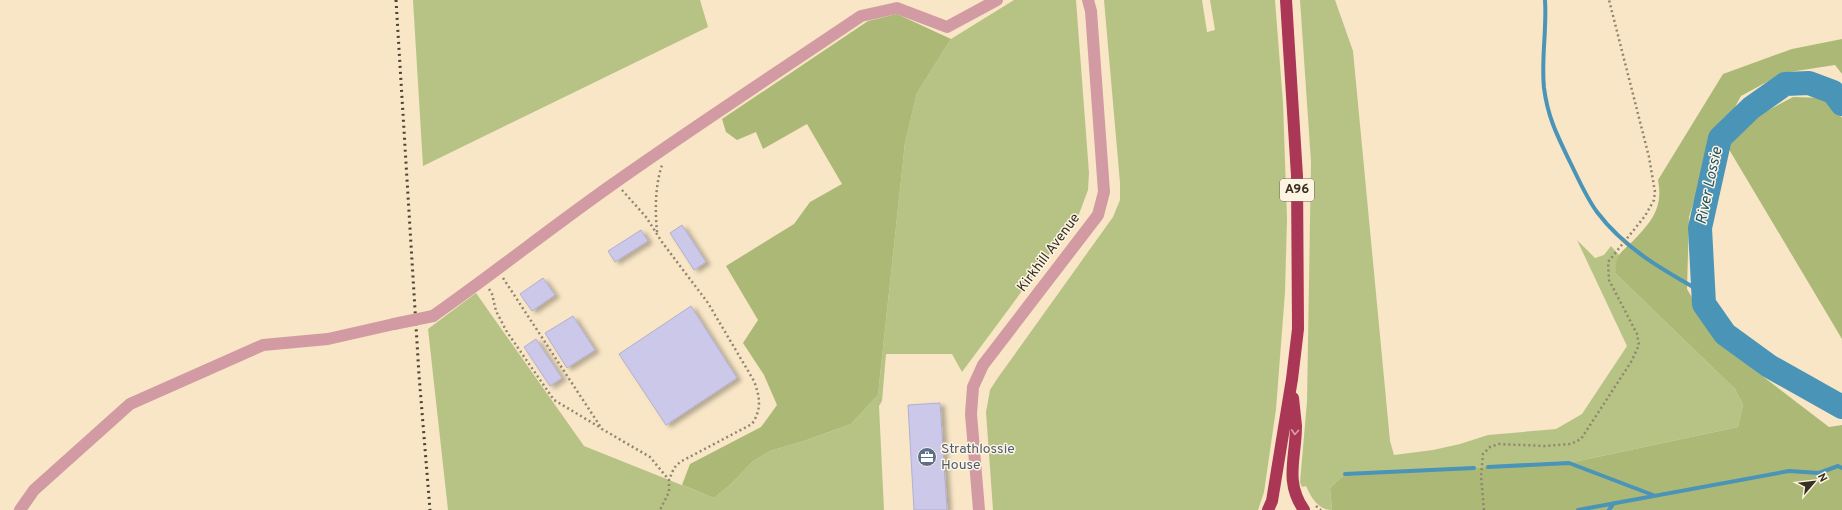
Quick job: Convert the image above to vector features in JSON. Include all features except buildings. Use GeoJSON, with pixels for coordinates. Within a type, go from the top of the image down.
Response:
{"type":"FeatureCollection","features":[{"type":"Feature","properties":{"kind":"highway","name":"A96"},"geometry":{"type":"LineString","coordinates":[[1268,510],[1272,501],[1292,379],[1298,329],[1297,176],[1286,0]]}},
{"type":"Feature","properties":{"kind":"highway","name":"A96"},"geometry":{"type":"LineString","coordinates":[[1292,379],[1296,426],[1291,480],[1299,503],[1304,510]]}},
{"type":"Feature","properties":{"kind":"street"},"geometry":{"type":"LineString","coordinates":[[20,510],[34,490],[130,404],[263,345],[328,339],[432,316],[497,270],[548,230],[615,182],[861,16],[897,8],[947,27],[997,0]]}},
{"type":"Feature","properties":{"kind":"street","name":"Kirkhill Avenue"},"geometry":{"type":"LineString","coordinates":[[979,510],[971,414],[972,387],[983,365],[1098,215],[1104,192],[1091,11],[1088,0]]}},
{"type":"Feature","properties":{"kind":"path"},"geometry":{"type":"LineString","coordinates":[[1484,510],[1481,476],[1483,454],[1490,447],[1499,444],[1545,446],[1577,442],[1586,432],[1635,355],[1639,345],[1637,334],[1609,280],[1607,274],[1608,262],[1614,252],[1645,216],[1654,200],[1655,192],[1609,0]]}},
{"type":"Feature","properties":{"kind":"path"},"geometry":{"type":"LineString","coordinates":[[657,234],[655,215],[658,175],[671,145]]}},
{"type":"Feature","properties":{"kind":"path"},"geometry":{"type":"LineString","coordinates":[[615,182],[646,217],[717,317],[754,381],[759,395],[760,405],[757,416],[752,424],[680,462],[674,468],[669,480],[669,492],[660,510]]}},
{"type":"Feature","properties":{"kind":"path"},"geometry":{"type":"LineString","coordinates":[[497,270],[602,429]]}},
{"type":"Feature","properties":{"kind":"path"},"geometry":{"type":"LineString","coordinates":[[483,280],[492,294],[496,311],[507,332],[554,400],[650,457],[669,480]]}},
{"type":"Feature","properties":{"kind":"green space"},"geometry":{"type":"Polygon","coordinates":[[[413,0],[700,0],[708,27],[423,166],[413,0]]]}},
{"type":"Feature","properties":{"kind":"green space"},"geometry":{"type":"Polygon","coordinates":[[[1014,0],[1076,0],[1089,173],[1088,190],[1079,214],[962,372],[952,354],[886,354],[882,401],[879,406],[884,510],[448,510],[428,329],[476,293],[584,446],[714,498],[731,484],[752,462],[770,451],[804,441],[851,424],[878,395],[905,143],[917,93],[951,39],[1014,0]]]}},
{"type":"Feature","properties":{"kind":"green space"},"geometry":{"type":"Polygon","coordinates":[[[1104,0],[1202,0],[1207,32],[1215,30],[1210,0],[1275,0],[1283,103],[1287,219],[1285,292],[1276,409],[1264,492],[1258,510],[993,510],[986,412],[990,390],[1113,217],[1120,200],[1120,183],[1104,0]]]}},
{"type":"Feature","properties":{"kind":"green space"},"geometry":{"type":"Polygon","coordinates":[[[1300,0],[1335,0],[1353,51],[1390,441],[1394,455],[1433,450],[1460,444],[1488,435],[1556,429],[1582,414],[1627,346],[1577,240],[1595,258],[1604,255],[1611,246],[1619,255],[1615,273],[1735,389],[1743,405],[1738,427],[1569,463],[1345,474],[1330,488],[1332,510],[1323,508],[1319,505],[1310,494],[1306,486],[1302,487],[1300,482],[1307,402],[1311,162],[1300,0]]]}},
{"type":"Feature","properties":{"kind":"green space"},"geometry":{"type":"Polygon","coordinates":[[[897,14],[951,39],[917,93],[905,143],[878,395],[851,424],[804,441],[770,451],[752,462],[731,484],[714,498],[682,485],[690,464],[761,427],[777,405],[764,375],[743,343],[758,320],[726,266],[794,224],[810,202],[842,184],[807,124],[763,149],[756,132],[737,140],[726,132],[722,119],[868,21],[897,14]]]}},
{"type":"Feature","properties":{"kind":"green space"},"geometry":{"type":"Polygon","coordinates":[[[1842,39],[1842,74],[1835,65],[1783,73],[1741,96],[1708,156],[1689,217],[1687,289],[1714,335],[1748,365],[1829,427],[1842,425],[1842,510],[1332,510],[1330,488],[1345,474],[1569,463],[1738,427],[1743,405],[1735,389],[1615,273],[1617,259],[1649,223],[1657,208],[1659,200],[1658,180],[1723,74],[1792,49],[1842,39]]]}},
{"type":"Feature","properties":{"kind":"green space"},"geometry":{"type":"Polygon","coordinates":[[[1793,97],[1827,98],[1842,118],[1842,339],[1727,146],[1759,115],[1793,97]]]}},
{"type":"Feature","properties":{"kind":"waterway"},"geometry":{"type":"LineString","coordinates":[[1545,0],[1543,77],[1546,99],[1557,135],[1586,194],[1597,212],[1608,225],[1632,248],[1659,267],[1702,292]]}},
{"type":"Feature","properties":{"kind":"waterway","name":"River Lossie"},"geometry":{"type":"LineString","coordinates":[[1842,104],[1833,92],[1809,83],[1785,84],[1751,108],[1720,138],[1700,228],[1704,304],[1725,334],[1769,366],[1842,407]]}},
{"type":"Feature","properties":{"kind":"waterway"},"geometry":{"type":"LineString","coordinates":[[1488,467],[1569,463],[1653,495]]}},
{"type":"Feature","properties":{"kind":"waterway"},"geometry":{"type":"LineString","coordinates":[[1578,510],[1789,471],[1819,473],[1838,466],[1842,468]]}},
{"type":"Feature","properties":{"kind":"waterway"},"geometry":{"type":"LineString","coordinates":[[1345,474],[1474,468]]}},
{"type":"Feature","properties":{"kind":"waterway"},"geometry":{"type":"LineString","coordinates":[[1609,510],[1614,503]]}},
{"type":"Feature","properties":{"kind":"railway"},"geometry":{"type":"LineString","coordinates":[[396,0],[419,375],[430,510]]}},
{"type":"Feature","properties":{"kind":"place","name":"Strathlossie House"},"geometry":{"type":"Point","coordinates":[927,457]}}]}
